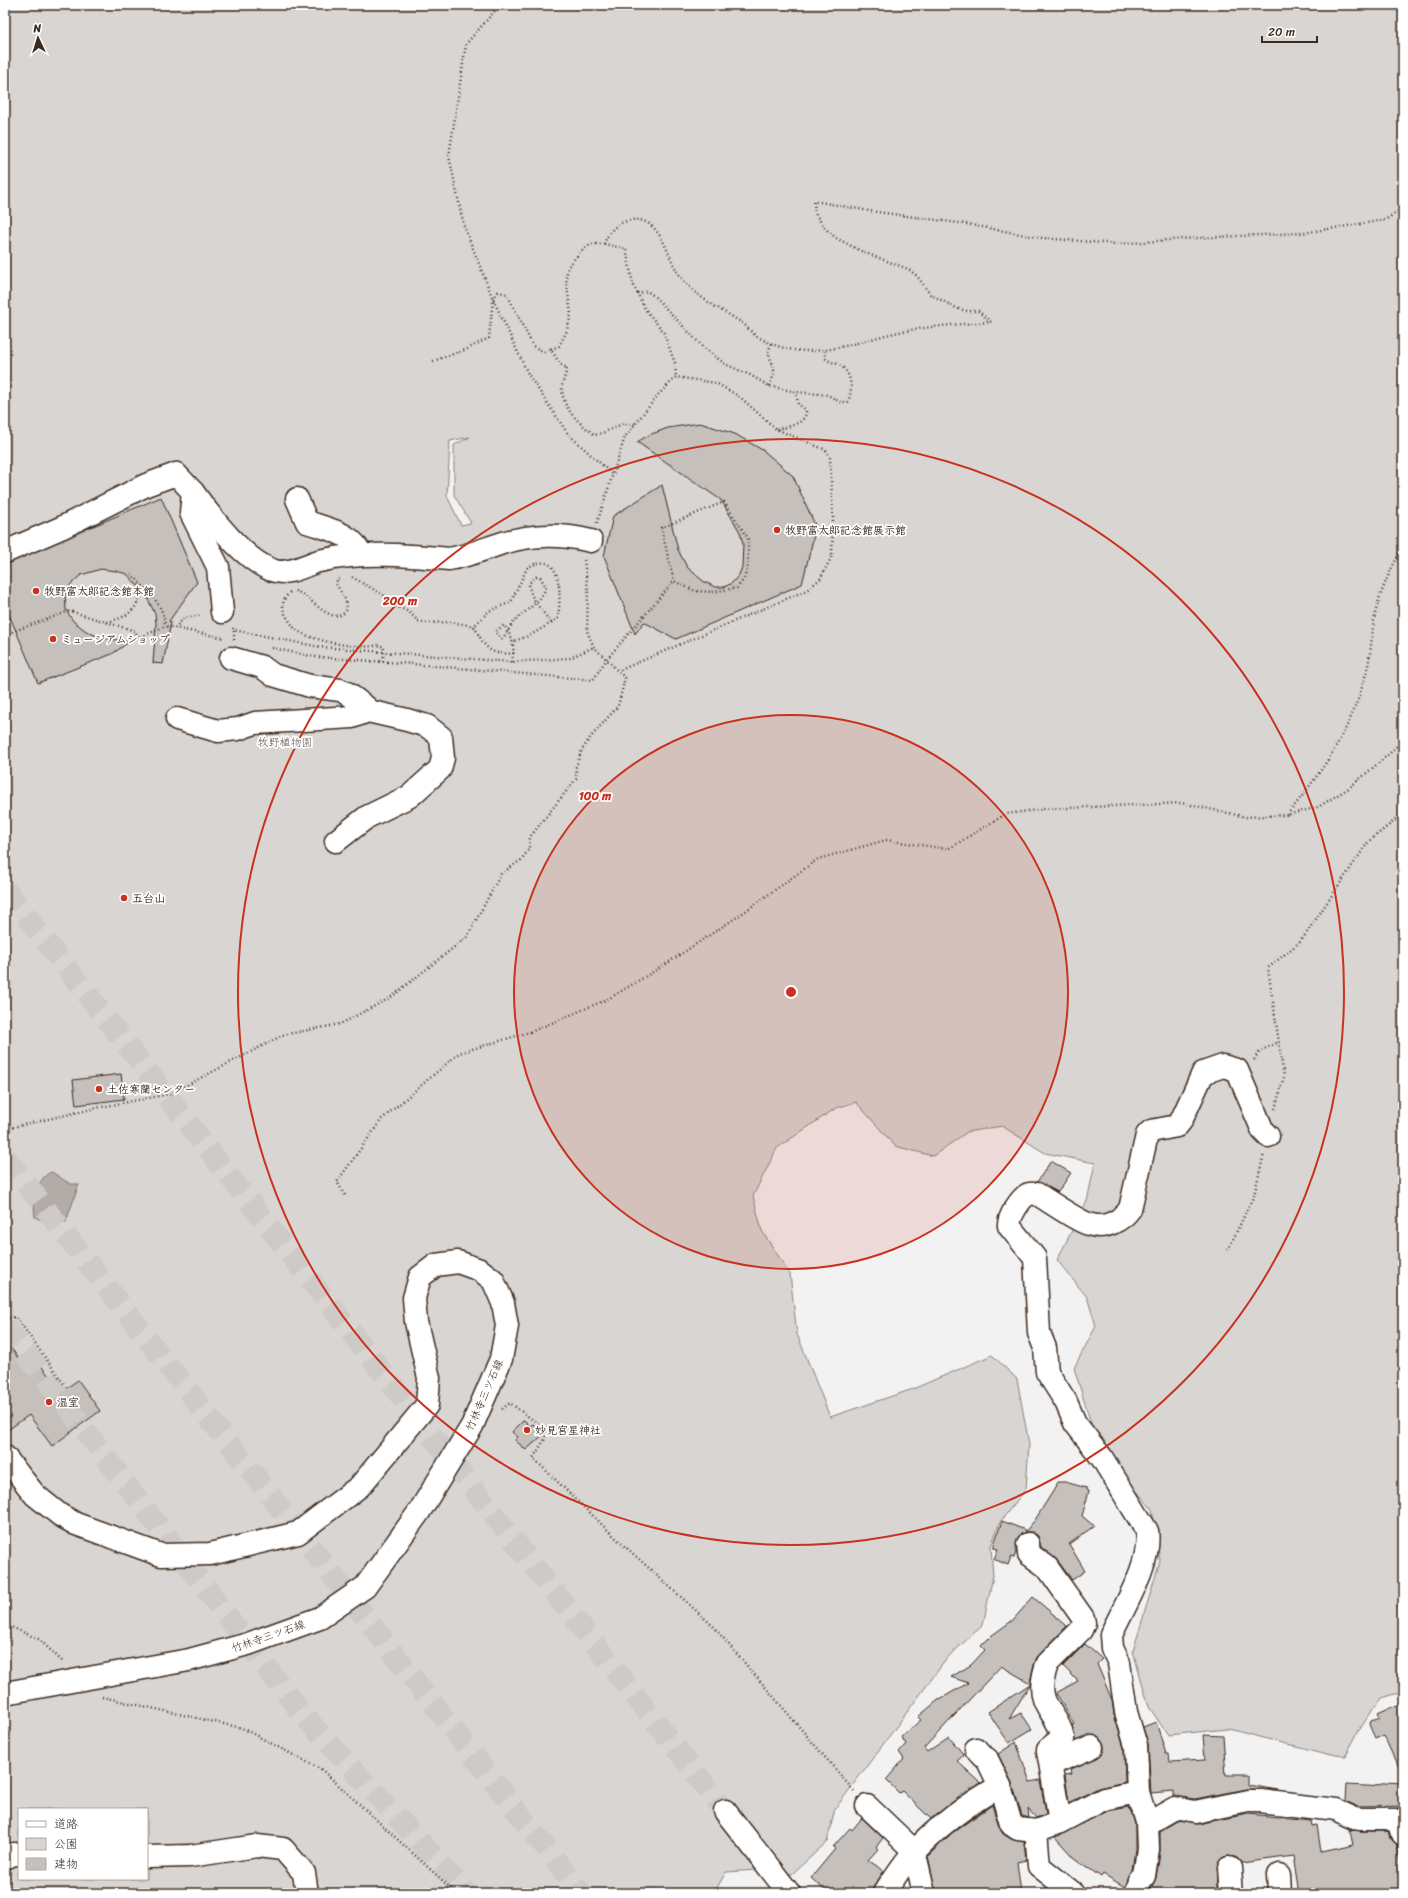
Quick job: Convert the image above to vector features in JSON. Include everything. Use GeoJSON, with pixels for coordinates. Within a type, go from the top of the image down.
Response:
{"type":"FeatureCollection","features":[{"type":"Feature","properties":{"kind":"main road"},"geometry":{"type":"LineString","coordinates":[[5,552],[63,527],[146,485],[176,474],[237,545],[254,561],[275,571],[291,571],[325,560],[361,555],[449,559],[464,557],[506,542],[542,536],[568,535],[591,541]]}},
{"type":"Feature","properties":{"kind":"main road"},"geometry":{"type":"LineString","coordinates":[[193,492],[192,513],[218,567],[222,612]]}},
{"type":"Feature","properties":{"kind":"main road"},"geometry":{"type":"LineString","coordinates":[[297,500],[308,522],[346,536],[358,547],[361,555]]}},
{"type":"Feature","properties":{"kind":"main road"},"geometry":{"type":"LineString","coordinates":[[235,646],[273,675],[310,686],[340,690],[348,693],[368,711]]}},
{"type":"Feature","properties":{"kind":"main road"},"geometry":{"type":"LineString","coordinates":[[177,719],[218,731],[238,729],[254,723],[352,717],[368,711],[426,726],[441,737],[443,758],[440,769],[410,796],[367,817],[336,841]]}},
{"type":"Feature","properties":{"kind":"main road"},"geometry":{"type":"LineString","coordinates":[[1136,1893],[1140,1881],[1144,1876],[1148,1849],[1147,1822],[1138,1792],[1136,1746],[1126,1712],[1120,1663],[1110,1642],[1111,1635],[1140,1573],[1149,1542],[1147,1531],[1102,1458],[1075,1423],[1066,1402],[1047,1372],[1045,1348],[1039,1333],[1035,1258],[1009,1226],[1009,1222],[1010,1217],[1026,1196],[1031,1194],[1037,1194],[1089,1225],[1106,1225],[1125,1216],[1130,1209],[1147,1135],[1151,1131],[1177,1126],[1182,1121],[1203,1073],[1223,1066],[1237,1070],[1263,1131],[1268,1136]]}},
{"type":"Feature","properties":{"kind":"main road","name":"竹林寺三ツ石線"},"geometry":{"type":"LineString","coordinates":[[5,1457],[35,1495],[60,1515],[76,1524],[161,1555],[210,1554],[298,1533],[360,1486],[427,1405],[429,1378],[416,1322],[414,1298],[420,1277],[436,1265],[458,1262],[480,1270],[493,1280],[503,1303],[507,1326],[501,1359],[472,1426],[419,1512],[365,1587],[320,1618],[248,1644],[188,1660],[5,1693]]}},
{"type":"Feature","properties":{"kind":"main road"},"geometry":{"type":"LineString","coordinates":[[1028,1544],[1029,1554],[1047,1567],[1084,1621],[1081,1630],[1048,1662],[1045,1668],[1041,1690],[1042,1697],[1061,1730],[1063,1737],[1048,1749],[1060,1822]]}},
{"type":"Feature","properties":{"kind":"main road"},"geometry":{"type":"LineString","coordinates":[[1051,1764],[1092,1747]]}},
{"type":"Feature","properties":{"kind":"main road"},"geometry":{"type":"LineString","coordinates":[[976,1749],[987,1759],[1000,1786],[1011,1824],[1018,1828],[1036,1831],[1060,1822],[1104,1799],[1138,1792]]}},
{"type":"Feature","properties":{"kind":"main road"},"geometry":{"type":"LineString","coordinates":[[884,1893],[914,1852],[953,1815],[973,1801],[1000,1786]]}},
{"type":"Feature","properties":{"kind":"main road"},"geometry":{"type":"LineString","coordinates":[[1147,1822],[1168,1814],[1175,1808],[1195,1812],[1248,1801],[1261,1801],[1335,1810],[1355,1819],[1362,1820],[1398,1820],[1403,1834]]}},
{"type":"Feature","properties":{"kind":"main road"},"geometry":{"type":"LineString","coordinates":[[867,1806],[910,1846],[914,1852],[924,1893]]}},
{"type":"Feature","properties":{"kind":"main road"},"geometry":{"type":"LineString","coordinates":[[724,1811],[789,1893]]}},
{"type":"Feature","properties":{"kind":"main road"},"geometry":{"type":"LineString","coordinates":[[1036,1831],[1039,1866],[1073,1893]]}},
{"type":"Feature","properties":{"kind":"main road"},"geometry":{"type":"LineString","coordinates":[[148,1857],[190,1856],[257,1846],[283,1849],[304,1873],[307,1893]]}},
{"type":"Feature","properties":{"kind":"main road"},"geometry":{"type":"LineString","coordinates":[[5,1858],[18,1854]]}},
{"type":"Feature","properties":{"kind":"main road"},"geometry":{"type":"LineString","coordinates":[[1229,1868],[1232,1893]]}},
{"type":"Feature","properties":{"kind":"path"},"geometry":{"type":"LineString","coordinates":[[433,361],[465,350],[489,338],[493,299],[498,292],[507,294],[533,346],[544,352],[550,348],[558,346],[566,333],[571,316],[566,278],[568,266],[580,252],[591,244],[604,244],[626,249],[633,284],[645,309],[663,331],[675,363],[676,377],[658,395],[625,437],[612,474],[568,434],[528,374],[493,299],[464,226],[449,156],[466,44],[500,5]]}},
{"type":"Feature","properties":{"kind":"path"},"geometry":{"type":"LineString","coordinates":[[604,244],[613,229],[620,223],[634,219],[645,222],[656,230],[679,274],[690,288],[702,299],[743,324],[758,337],[789,350],[825,351],[905,331],[944,325],[992,322],[978,311],[967,311],[956,308],[930,294],[917,276],[908,268],[863,252],[836,238],[824,227],[815,213],[814,201],[870,211],[966,224],[1042,238],[1117,244],[1303,233],[1384,220],[1403,208]]}},
{"type":"Feature","properties":{"kind":"path"},"geometry":{"type":"LineString","coordinates":[[637,293],[647,291],[654,296],[703,347],[725,364],[750,375],[769,386],[796,392],[828,395],[840,402],[848,402],[851,394],[851,381],[846,371],[840,365],[825,358],[825,351]]}},
{"type":"Feature","properties":{"kind":"path"},"geometry":{"type":"LineString","coordinates":[[769,386],[774,376],[774,365],[768,352],[772,342]]}},
{"type":"Feature","properties":{"kind":"path"},"geometry":{"type":"LineString","coordinates":[[550,348],[560,364],[567,368],[562,385],[563,397],[573,416],[595,435],[622,424],[635,424]]}},
{"type":"Feature","properties":{"kind":"path"},"geometry":{"type":"LineString","coordinates":[[618,671],[807,590],[820,579],[832,556],[833,518],[830,458],[826,450],[776,429],[740,398],[716,383],[676,377]]}},
{"type":"Feature","properties":{"kind":"path"},"geometry":{"type":"LineString","coordinates":[[776,429],[788,427],[803,420],[806,415],[806,410],[798,404],[796,392]]}},
{"type":"Feature","properties":{"kind":"path"},"geometry":{"type":"LineString","coordinates":[[724,502],[748,538],[748,566],[744,579],[737,588],[712,592],[695,591],[674,581],[661,528],[724,502]]}},
{"type":"Feature","properties":{"kind":"path"},"geometry":{"type":"LineString","coordinates":[[1287,815],[1314,781],[1341,741],[1367,672],[1376,610],[1386,579],[1403,546]]}},
{"type":"Feature","properties":{"kind":"path"},"geometry":{"type":"LineString","coordinates":[[474,626],[489,611],[511,602],[527,568],[540,562],[548,564],[554,570],[558,578],[560,604],[558,618],[529,636],[514,642]]}},
{"type":"Feature","properties":{"kind":"path"},"geometry":{"type":"LineString","coordinates":[[131,574],[138,579],[161,607],[165,616],[165,626]]}},
{"type":"Feature","properties":{"kind":"path"},"geometry":{"type":"LineString","coordinates":[[343,577],[337,579],[336,584],[346,602],[345,612],[339,615],[329,614],[318,608],[306,595],[292,590],[282,602],[282,609],[295,628],[303,633],[335,644],[379,645],[384,647],[383,661]]}},
{"type":"Feature","properties":{"kind":"path"},"geometry":{"type":"LineString","coordinates":[[348,577],[352,577],[380,592],[398,607],[409,612],[418,621],[427,623],[451,622],[474,626]]}},
{"type":"Feature","properties":{"kind":"path"},"geometry":{"type":"LineString","coordinates":[[512,662],[514,642],[508,632],[504,625],[495,632],[502,639],[508,632],[511,626],[536,602],[544,593],[546,587],[540,577],[536,577],[529,583],[529,591],[536,602],[551,622]]}},
{"type":"Feature","properties":{"kind":"path"},"geometry":{"type":"LineString","coordinates":[[271,648],[316,657],[383,661],[593,680],[606,660],[674,581]]}},
{"type":"Feature","properties":{"kind":"path"},"geometry":{"type":"LineString","coordinates":[[107,622],[120,619],[135,609],[141,593],[138,588],[140,583]]}},
{"type":"Feature","properties":{"kind":"path"},"geometry":{"type":"LineString","coordinates":[[5,636],[14,631],[70,611],[93,620],[107,622],[135,631],[140,638],[165,626],[235,646],[234,630],[222,612],[184,618],[175,628]]}},
{"type":"Feature","properties":{"kind":"path"},"geometry":{"type":"LineString","coordinates":[[474,626],[482,641],[490,650],[499,654],[514,653]]}},
{"type":"Feature","properties":{"kind":"path"},"geometry":{"type":"LineString","coordinates":[[5,1129],[96,1108],[170,1094],[283,1035],[340,1024],[390,998],[467,937],[501,874],[521,860],[529,849],[530,837],[576,779],[576,767],[582,750],[590,738],[618,706],[625,678],[594,647],[570,658],[512,662],[320,647],[234,630]]}},
{"type":"Feature","properties":{"kind":"path"},"geometry":{"type":"LineString","coordinates":[[345,1195],[337,1182],[382,1119],[459,1053],[533,1031],[608,999],[663,966],[740,915],[818,859],[886,840],[948,850],[1006,814],[1044,809],[1182,803],[1246,817],[1287,815],[1318,807],[1349,788],[1388,755],[1403,740]]}},
{"type":"Feature","properties":{"kind":"path"},"geometry":{"type":"LineString","coordinates":[[1228,1250],[1254,1195],[1284,1077],[1268,968],[1301,941],[1369,841],[1403,814]]}},
{"type":"Feature","properties":{"kind":"path"},"geometry":{"type":"LineString","coordinates":[[1239,1075],[1248,1073],[1256,1054],[1279,1042]]}},
{"type":"Feature","properties":{"kind":"path"},"geometry":{"type":"LineString","coordinates":[[5,1319],[16,1317],[64,1384]]}},
{"type":"Feature","properties":{"kind":"path"},"geometry":{"type":"LineString","coordinates":[[498,1412],[510,1403],[537,1423],[546,1433],[545,1439],[533,1458],[619,1541],[713,1626],[844,1780]]}},
{"type":"Feature","properties":{"kind":"path"},"geometry":{"type":"LineString","coordinates":[[1399,1605],[1403,1619]]}},
{"type":"Feature","properties":{"kind":"path"},"geometry":{"type":"LineString","coordinates":[[5,1624],[40,1640],[82,1679],[90,1694],[242,1728],[322,1770],[456,1893]]}},
{"type":"Feature","properties":{"kind":"green space","name":"牧野植物園"},"geometry":{"type":"Polygon","coordinates":[[[5,5],[1403,5],[1403,1691],[1380,1698],[1355,1737],[1344,1758],[1228,1729],[1168,1735],[1149,1707],[1133,1651],[1160,1561],[1152,1509],[1120,1472],[1094,1433],[1074,1368],[1096,1326],[1087,1297],[1057,1260],[1087,1201],[1095,1163],[1045,1153],[1002,1126],[967,1132],[933,1156],[895,1146],[856,1102],[836,1108],[777,1148],[753,1196],[762,1231],[790,1274],[797,1334],[830,1417],[913,1389],[992,1355],[1017,1379],[1029,1444],[1026,1489],[1000,1522],[991,1546],[993,1576],[983,1625],[948,1657],[835,1809],[827,1842],[792,1874],[757,1870],[726,1872],[714,1893],[5,1893],[5,1483],[29,1475],[5,1445],[5,5]],[[470,437],[450,441],[447,496],[461,525],[471,523],[454,495],[454,445],[470,437]]]}},
{"type":"Feature","properties":{"kind":"shaded area"},"geometry":{"type":"Polygon","coordinates":[[[52,1172],[70,1184],[79,1184],[66,1222],[45,1222],[35,1217],[34,1205],[39,1184],[52,1172]]]}},
{"type":"Feature","properties":{"kind":"building","name":"牧野富太郎記念館展示館"},"geometry":{"type":"Polygon","coordinates":[[[700,423],[735,434],[764,451],[793,476],[816,527],[802,584],[676,639],[644,622],[635,634],[604,556],[613,516],[662,485],[678,550],[687,567],[703,581],[715,587],[724,587],[732,583],[739,575],[742,567],[743,544],[740,532],[721,500],[637,442],[649,435],[668,428],[700,423]]]}},
{"type":"Feature","properties":{"kind":"building","name":"牧野富太郎記念館本館"},"geometry":{"type":"Polygon","coordinates":[[[161,497],[197,582],[169,621],[171,622],[163,664],[153,663],[156,624],[155,614],[146,595],[127,574],[101,569],[81,575],[71,584],[65,594],[66,610],[73,621],[86,631],[99,637],[129,642],[112,654],[38,683],[5,605],[5,564],[161,497]]]}},
{"type":"Feature","properties":{"kind":"building","name":"土佐寒蘭センター"},"geometry":{"type":"Polygon","coordinates":[[[121,1074],[124,1099],[76,1105],[73,1080],[121,1074]]]}},
{"type":"Feature","properties":{"kind":"building"},"geometry":{"type":"Polygon","coordinates":[[[1051,1161],[1071,1173],[1058,1192],[1037,1182],[1051,1161]]]}},
{"type":"Feature","properties":{"kind":"building","name":"温室"},"geometry":{"type":"Polygon","coordinates":[[[5,1340],[22,1363],[33,1355],[61,1392],[78,1380],[100,1411],[52,1446],[29,1415],[5,1432],[5,1340]]]}},
{"type":"Feature","properties":{"kind":"building","name":"妙見宮星神社"},"geometry":{"type":"Polygon","coordinates":[[[524,1420],[530,1426],[533,1424],[543,1435],[526,1450],[515,1440],[518,1437],[512,1432],[524,1420]]]}},
{"type":"Feature","properties":{"kind":"building"},"geometry":{"type":"Polygon","coordinates":[[[1057,1482],[1065,1482],[1087,1488],[1089,1491],[1082,1516],[1094,1526],[1069,1544],[1085,1571],[1072,1580],[1057,1560],[1041,1547],[1038,1536],[1033,1532],[1024,1533],[1035,1520],[1055,1488],[1057,1482]]]}},
{"type":"Feature","properties":{"kind":"building"},"geometry":{"type":"Polygon","coordinates":[[[1002,1521],[1025,1530],[1024,1533],[1017,1539],[1014,1558],[1011,1557],[1008,1565],[994,1559],[998,1549],[994,1548],[994,1544],[1002,1521]]]}},
{"type":"Feature","properties":{"kind":"building"},"geometry":{"type":"Polygon","coordinates":[[[1033,1597],[1067,1626],[1037,1657],[1030,1683],[1001,1666],[924,1748],[927,1752],[949,1737],[964,1755],[957,1761],[981,1783],[931,1819],[902,1791],[899,1793],[886,1780],[904,1759],[899,1752],[906,1744],[901,1737],[921,1720],[918,1717],[937,1701],[968,1683],[951,1677],[971,1665],[985,1650],[981,1646],[991,1636],[1013,1620],[1033,1597]]]}},
{"type":"Feature","properties":{"kind":"building"},"geometry":{"type":"Polygon","coordinates":[[[1085,1644],[1102,1659],[1097,1664],[1112,1700],[1114,1715],[1124,1748],[1125,1782],[1098,1788],[1069,1803],[1065,1775],[1072,1774],[1071,1769],[1097,1758],[1102,1754],[1104,1748],[1103,1742],[1099,1737],[1094,1735],[1075,1741],[1072,1725],[1074,1724],[1056,1693],[1078,1681],[1063,1666],[1085,1644]]]}},
{"type":"Feature","properties":{"kind":"building"},"geometry":{"type":"Polygon","coordinates":[[[1030,1684],[1009,1719],[1021,1713],[1032,1729],[1009,1743],[988,1712],[1030,1684]]]}},
{"type":"Feature","properties":{"kind":"building"},"geometry":{"type":"Polygon","coordinates":[[[1403,1703],[1403,1776],[1385,1736],[1376,1740],[1370,1725],[1371,1722],[1379,1719],[1377,1715],[1403,1703]]]}},
{"type":"Feature","properties":{"kind":"building"},"geometry":{"type":"Polygon","coordinates":[[[1156,1722],[1166,1754],[1169,1754],[1170,1762],[1205,1760],[1203,1735],[1223,1736],[1226,1775],[1248,1775],[1248,1785],[1278,1790],[1246,1789],[1195,1799],[1173,1796],[1173,1791],[1151,1793],[1148,1745],[1143,1727],[1156,1722]]]}},
{"type":"Feature","properties":{"kind":"building"},"geometry":{"type":"Polygon","coordinates":[[[1016,1742],[1030,1782],[1040,1780],[1046,1814],[1036,1818],[1028,1809],[1029,1818],[1022,1816],[1012,1783],[998,1754],[1016,1742]]]}},
{"type":"Feature","properties":{"kind":"building"},"geometry":{"type":"Polygon","coordinates":[[[1346,1782],[1403,1785],[1403,1806],[1359,1807],[1345,1801],[1346,1782]]]}},
{"type":"Feature","properties":{"kind":"building"},"geometry":{"type":"Polygon","coordinates":[[[992,1805],[999,1827],[1003,1834],[1011,1839],[1024,1842],[1026,1860],[1017,1862],[1021,1893],[936,1893],[928,1856],[952,1833],[992,1805]]]}},
{"type":"Feature","properties":{"kind":"building"},"geometry":{"type":"Polygon","coordinates":[[[1129,1807],[1135,1824],[1135,1848],[1132,1871],[1125,1887],[1103,1874],[1101,1877],[1074,1858],[1055,1837],[1108,1811],[1129,1807]]]}},
{"type":"Feature","properties":{"kind":"building"},"geometry":{"type":"Polygon","coordinates":[[[1249,1814],[1311,1820],[1312,1826],[1317,1825],[1321,1852],[1353,1845],[1350,1831],[1389,1832],[1391,1839],[1397,1845],[1403,1869],[1403,1893],[1299,1893],[1293,1856],[1240,1863],[1235,1857],[1228,1856],[1222,1858],[1218,1863],[1218,1893],[1149,1893],[1156,1878],[1160,1851],[1160,1831],[1177,1821],[1198,1824],[1249,1814]]]}},
{"type":"Feature","properties":{"kind":"building"},"geometry":{"type":"Polygon","coordinates":[[[862,1818],[883,1838],[876,1847],[878,1849],[868,1860],[884,1871],[874,1886],[872,1893],[828,1893],[811,1878],[835,1849],[833,1847],[850,1828],[852,1830],[862,1818]]]}},
{"type":"Feature","properties":{"kind":"tunnel"},"geometry":{"type":"LineString","coordinates":[[5,889],[725,1811]]}},
{"type":"Feature","properties":{"kind":"tunnel"},"geometry":{"type":"LineString","coordinates":[[5,1157],[581,1893]]}},
{"type":"Feature","properties":{"kind":"tunnel"},"geometry":{"type":"LineString","coordinates":[[5,1326],[302,1714],[467,1893]]}},
{"type":"Feature","properties":{"kind":"place","name":"牧野富太郎記念館展示館"},"geometry":{"type":"Point","coordinates":[777,530]}},
{"type":"Feature","properties":{"kind":"place","name":"牧野富太郎記念館本館"},"geometry":{"type":"Point","coordinates":[36,591]}},
{"type":"Feature","properties":{"kind":"place","name":"ミュージアムショップ"},"geometry":{"type":"Point","coordinates":[53,639]}},
{"type":"Feature","properties":{"kind":"place","name":"五台山"},"geometry":{"type":"Point","coordinates":[124,898]}},
{"type":"Feature","properties":{"kind":"place","name":"土佐寒蘭センター"},"geometry":{"type":"Point","coordinates":[99,1089]}},
{"type":"Feature","properties":{"kind":"place","name":"温室"},"geometry":{"type":"Point","coordinates":[49,1402]}},
{"type":"Feature","properties":{"kind":"place","name":"妙見宮星神社"},"geometry":{"type":"Point","coordinates":[527,1430]}}]}
